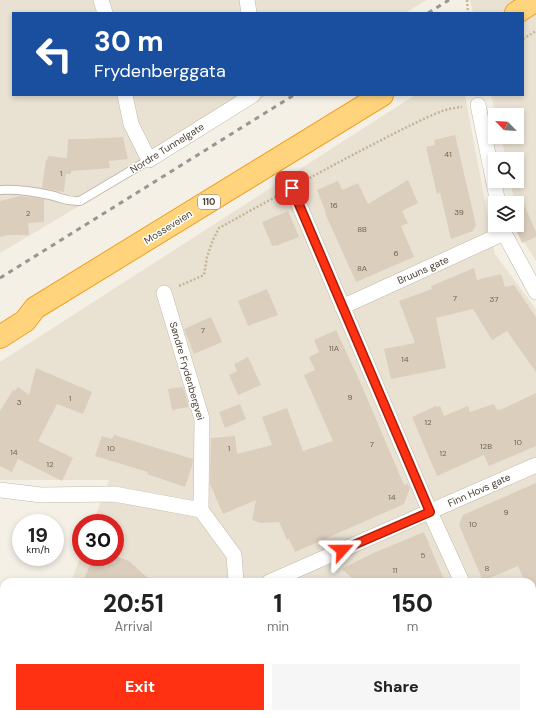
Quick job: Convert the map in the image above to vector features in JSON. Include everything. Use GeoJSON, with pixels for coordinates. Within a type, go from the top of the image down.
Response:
{"type":"FeatureCollection","features":[{"type":"Feature","properties":{"kind":"highway"},"geometry":{"type":"LineString","coordinates":[[518,12],[536,0]]}},
{"type":"Feature","properties":{"kind":"highway","name":"Mosseveien"},"geometry":{"type":"LineString","coordinates":[[0,324],[19,312],[35,308],[380,96]]}},
{"type":"Feature","properties":{"kind":"highway","name":"Mosseveien"},"geometry":{"type":"LineString","coordinates":[[0,337],[25,321],[35,308]]}},
{"type":"Feature","properties":{"kind":"street"},"geometry":{"type":"LineString","coordinates":[[101,0],[105,12]]}},
{"type":"Feature","properties":{"kind":"street"},"geometry":{"type":"LineString","coordinates":[[246,0],[249,12]]}},
{"type":"Feature","properties":{"kind":"street"},"geometry":{"type":"LineString","coordinates":[[125,96],[131,124],[149,160]]}},
{"type":"Feature","properties":{"kind":"street","name":"Nordre Tunnelgate"},"geometry":{"type":"LineString","coordinates":[[149,160],[251,96]]}},
{"type":"Feature","properties":{"kind":"street"},"geometry":{"type":"LineString","coordinates":[[478,106],[497,196]]}},
{"type":"Feature","properties":{"kind":"street"},"geometry":{"type":"LineString","coordinates":[[292,188],[430,512],[460,578]]}},
{"type":"Feature","properties":{"kind":"street","name":"Bruuns gate"},"geometry":{"type":"LineString","coordinates":[[342,307],[497,232]]}},
{"type":"Feature","properties":{"kind":"street"},"geometry":{"type":"LineString","coordinates":[[505,232],[536,292]]}},
{"type":"Feature","properties":{"kind":"street","name":"Søndre Frydenbergvei"},"geometry":{"type":"LineString","coordinates":[[164,293],[202,419],[201,510]]}},
{"type":"Feature","properties":{"kind":"street","name":"Finn Hovs gate"},"geometry":{"type":"LineString","coordinates":[[278,578],[536,465]]}},
{"type":"Feature","properties":{"kind":"street"},"geometry":{"type":"LineString","coordinates":[[0,490],[41,495],[114,494],[201,510],[234,555],[236,578]]}},
{"type":"Feature","properties":{"kind":"lane","name":"Nordre Tunnelgate"},"geometry":{"type":"LineString","coordinates":[[0,190],[8,189],[50,195],[68,202],[80,201],[149,160]]}},
{"type":"Feature","properties":{"kind":"path"},"geometry":{"type":"LineString","coordinates":[[467,0],[468,12]]}},
{"type":"Feature","properties":{"kind":"path"},"geometry":{"type":"LineString","coordinates":[[524,38],[536,31]]}},
{"type":"Feature","properties":{"kind":"shaded area"},"geometry":{"type":"Polygon","coordinates":[[[0,0],[427,0],[407,12],[12,12],[12,96],[265,96],[0,253],[0,0]]]}},
{"type":"Feature","properties":{"kind":"shaded area"},"geometry":{"type":"Polygon","coordinates":[[[470,0],[536,0],[536,261],[524,242],[522,232],[524,232],[524,196],[513,196],[512,188],[524,188],[524,152],[504,152],[503,144],[524,144],[524,108],[494,108],[491,96],[524,96],[524,12],[473,12],[470,0]]]}},
{"type":"Feature","properties":{"kind":"shaded area"},"geometry":{"type":"Polygon","coordinates":[[[413,96],[465,96],[488,217],[488,232],[491,232],[495,254],[536,309],[536,578],[72,578],[77,566],[124,566],[124,514],[96,514],[109,480],[0,480],[0,362],[413,96]]]}},
{"type":"Feature","properties":{"kind":"building"},"geometry":{"type":"Polygon","coordinates":[[[455,135],[476,225],[473,231],[451,239],[440,193],[437,194],[426,147],[435,145],[434,140],[455,135]]]}},
{"type":"Feature","properties":{"kind":"building"},"geometry":{"type":"Polygon","coordinates":[[[123,137],[128,159],[109,161],[110,168],[71,171],[71,174],[66,174],[64,192],[42,188],[46,160],[48,156],[67,158],[68,139],[123,137]]]}},
{"type":"Feature","properties":{"kind":"building"},"geometry":{"type":"Polygon","coordinates":[[[408,180],[418,203],[402,211],[408,223],[401,226],[414,257],[356,282],[325,213],[317,190],[338,181],[342,190],[358,183],[368,204],[408,180]]]}},
{"type":"Feature","properties":{"kind":"building"},"geometry":{"type":"Polygon","coordinates":[[[20,196],[44,199],[44,222],[28,223],[29,235],[9,235],[0,237],[0,201],[20,196]]]}},
{"type":"Feature","properties":{"kind":"building"},"geometry":{"type":"Polygon","coordinates":[[[524,205],[536,232],[536,237],[522,243],[517,232],[524,232],[524,205]]]}},
{"type":"Feature","properties":{"kind":"building"},"geometry":{"type":"Polygon","coordinates":[[[288,211],[299,237],[276,246],[272,246],[262,222],[288,211]]]}},
{"type":"Feature","properties":{"kind":"building"},"geometry":{"type":"Polygon","coordinates":[[[474,268],[477,280],[501,274],[505,287],[514,285],[536,317],[536,372],[507,331],[492,340],[473,309],[436,318],[446,368],[391,379],[384,349],[415,343],[399,301],[432,289],[431,286],[474,268]]]}},
{"type":"Feature","properties":{"kind":"building"},"geometry":{"type":"Polygon","coordinates":[[[267,289],[278,315],[248,326],[238,301],[267,289]]]}},
{"type":"Feature","properties":{"kind":"building"},"geometry":{"type":"Polygon","coordinates":[[[211,317],[222,342],[194,354],[184,329],[211,317]]]}},
{"type":"Feature","properties":{"kind":"building"},"geometry":{"type":"Polygon","coordinates":[[[336,330],[404,485],[408,484],[410,488],[404,504],[295,552],[289,539],[287,540],[279,522],[261,523],[252,520],[256,500],[223,514],[210,484],[211,438],[235,436],[237,454],[272,445],[262,417],[287,408],[303,451],[333,441],[304,375],[315,370],[309,357],[319,352],[314,340],[336,330]]]}},
{"type":"Feature","properties":{"kind":"building"},"geometry":{"type":"Polygon","coordinates":[[[248,357],[261,385],[238,395],[229,375],[237,371],[234,364],[248,357]]]}},
{"type":"Feature","properties":{"kind":"building"},"geometry":{"type":"Polygon","coordinates":[[[36,368],[92,392],[83,414],[57,404],[38,441],[73,458],[62,481],[18,459],[12,472],[0,466],[0,411],[13,390],[15,391],[18,387],[29,395],[36,368]]]}},
{"type":"Feature","properties":{"kind":"building"},"geometry":{"type":"Polygon","coordinates":[[[183,387],[189,407],[172,410],[168,389],[183,387]]]}},
{"type":"Feature","properties":{"kind":"building"},"geometry":{"type":"Polygon","coordinates":[[[536,393],[536,446],[489,466],[484,455],[437,476],[412,417],[436,406],[440,406],[444,416],[468,406],[470,412],[494,404],[497,410],[500,410],[536,393]]]}},
{"type":"Feature","properties":{"kind":"building"},"geometry":{"type":"Polygon","coordinates":[[[240,404],[246,419],[225,428],[219,412],[240,404]]]}},
{"type":"Feature","properties":{"kind":"building"},"geometry":{"type":"Polygon","coordinates":[[[114,435],[193,459],[185,487],[147,474],[148,472],[95,456],[102,436],[112,439],[114,435]]]}},
{"type":"Feature","properties":{"kind":"building"},"geometry":{"type":"Polygon","coordinates":[[[536,483],[536,578],[523,578],[518,566],[490,578],[482,578],[459,525],[463,515],[536,483]]]}},
{"type":"Feature","properties":{"kind":"building"},"geometry":{"type":"Polygon","coordinates":[[[424,532],[443,578],[352,578],[342,569],[369,555],[424,532]]]}},
{"type":"Feature","properties":{"kind":"building"},"geometry":{"type":"Polygon","coordinates":[[[124,559],[129,561],[148,578],[85,578],[89,566],[124,566],[124,559]]]}},
{"type":"Feature","properties":{"kind":"railway"},"geometry":{"type":"LineString","coordinates":[[430,12],[449,0]]}},
{"type":"Feature","properties":{"kind":"railway"},"geometry":{"type":"LineString","coordinates":[[0,278],[292,96]]}},
{"type":"Feature","properties":{"kind":"route"},"geometry":{"type":"LineString","coordinates":[[292,188],[430,512],[342,550]]}}]}
